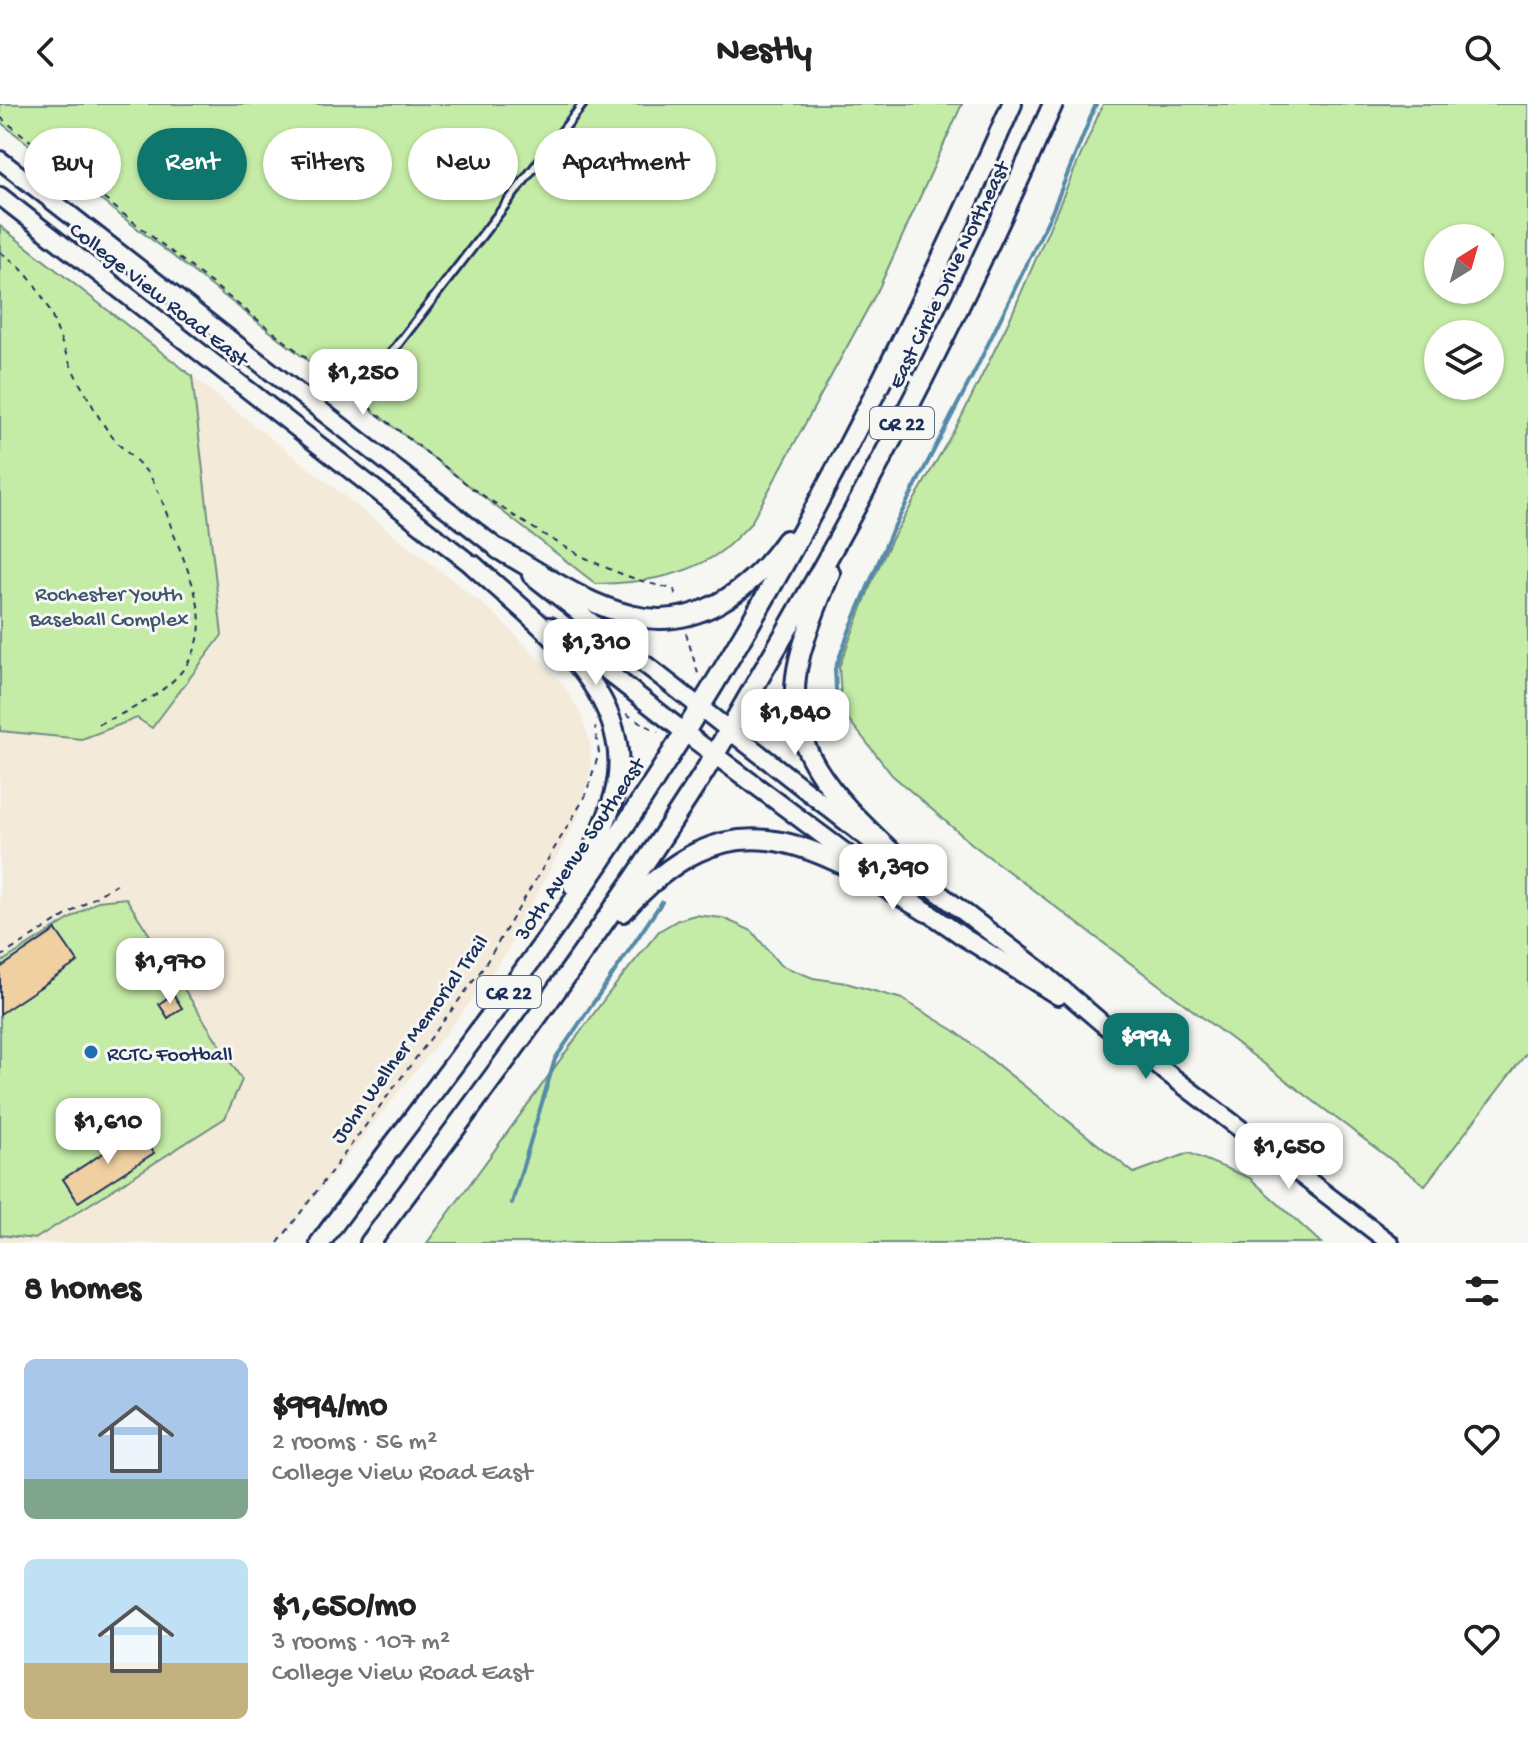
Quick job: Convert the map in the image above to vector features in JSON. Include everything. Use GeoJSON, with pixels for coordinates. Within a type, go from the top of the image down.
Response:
{"type":"FeatureCollection","features":[{"type":"Feature","properties":{"kind":"main road","name":"East Circle Drive Northeast"},"geometry":{"type":"LineString","coordinates":[[693,704],[736,647],[840,462],[939,265],[1012,104]]}},
{"type":"Feature","properties":{"kind":"main road","name":"East Circle Drive Northeast"},"geometry":{"type":"LineString","coordinates":[[714,755],[851,520],[979,268],[1053,104]]}},
{"type":"Feature","properties":{"kind":"main road","name":"College View Road East"},"geometry":{"type":"LineString","coordinates":[[0,160],[693,704],[1040,970],[1103,1024],[1390,1243]]}},
{"type":"Feature","properties":{"kind":"main road","name":"College View Road East"},"geometry":{"type":"LineString","coordinates":[[0,196],[714,755],[927,912],[1103,1024]]}},
{"type":"Feature","properties":{"kind":"main road"},"geometry":{"type":"LineString","coordinates":[[498,549],[614,611],[640,617],[682,616],[725,601],[756,577],[840,462]]}},
{"type":"Feature","properties":{"kind":"main road"},"geometry":{"type":"LineString","coordinates":[[851,520],[799,659],[796,715],[807,753],[823,780],[914,874]]}},
{"type":"Feature","properties":{"kind":"main road"},"geometry":{"type":"LineString","coordinates":[[473,565],[580,666],[598,691],[610,716],[619,761],[614,797],[583,865],[530,962]]}},
{"type":"Feature","properties":{"kind":"main road","name":"30th Avenue Southeast"},"geometry":{"type":"LineString","coordinates":[[320,1243],[599,865],[693,704]]}},
{"type":"Feature","properties":{"kind":"main road","name":"CR 22"},"geometry":{"type":"LineString","coordinates":[[370,1243],[557,991],[714,755]]}},
{"type":"Feature","properties":{"kind":"main road"},"geometry":{"type":"LineString","coordinates":[[557,991],[608,928],[652,882],[693,853],[722,841],[768,839],[799,845],[864,875],[927,912]]}},
{"type":"Feature","properties":{"kind":"lane"},"geometry":{"type":"LineString","coordinates":[[376,373],[583,104]]}},
{"type":"Feature","properties":{"kind":"lane"},"geometry":{"type":"LineString","coordinates":[[889,366],[922,383]]}},
{"type":"Feature","properties":{"kind":"path"},"geometry":{"type":"LineString","coordinates":[[0,117],[473,489],[545,536],[622,576],[674,589],[700,681],[693,704]]}},
{"type":"Feature","properties":{"kind":"path"},"geometry":{"type":"LineString","coordinates":[[0,252],[29,274],[52,314],[82,388],[111,435],[150,476],[193,584],[199,614],[198,641],[186,665],[162,693],[134,710],[93,726]]}},
{"type":"Feature","properties":{"kind":"path"},"geometry":{"type":"LineString","coordinates":[[610,716],[627,714],[663,735],[678,727]]}},
{"type":"Feature","properties":{"kind":"path","name":"John Wellner Memorial Trail"},"geometry":{"type":"LineString","coordinates":[[278,1243],[483,968],[585,797],[599,753],[594,721],[610,716]]}},
{"type":"Feature","properties":{"kind":"path"},"geometry":{"type":"LineString","coordinates":[[0,957],[116,884]]}},
{"type":"Feature","properties":{"kind":"shaded area"},"geometry":{"type":"Polygon","coordinates":[[[0,226],[494,613],[563,684],[582,717],[590,743],[591,769],[578,816],[508,950],[466,1008],[278,1243],[0,1243],[0,226]]]}},
{"type":"Feature","properties":{"kind":"green space"},"geometry":{"type":"Polygon","coordinates":[[[0,104],[962,104],[879,288],[751,523],[723,550],[694,567],[646,580],[596,584],[101,200],[121,200],[121,128],[24,128],[24,141],[0,122],[0,104]]]}},
{"type":"Feature","properties":{"kind":"green space"},"geometry":{"type":"Polygon","coordinates":[[[1103,104],[1528,104],[1528,1051],[1425,1185],[972,844],[892,775],[842,711],[839,667],[874,577],[892,539],[961,418],[1009,321],[1103,104]]]}},
{"type":"Feature","properties":{"kind":"green space","name":"Rochester Youth Baseball Complex"},"geometry":{"type":"Polygon","coordinates":[[[0,226],[192,376],[222,635],[152,728],[137,718],[82,739],[0,731],[0,226]]]}},
{"type":"Feature","properties":{"kind":"green space"},"geometry":{"type":"Polygon","coordinates":[[[126,898],[242,1080],[225,1118],[35,1239],[0,1235],[0,963],[98,901],[126,898]]]}},
{"type":"Feature","properties":{"kind":"green space"},"geometry":{"type":"Polygon","coordinates":[[[695,915],[723,918],[752,931],[780,965],[813,978],[846,983],[902,999],[955,1031],[1134,1173],[1189,1153],[1250,1178],[1321,1243],[427,1243],[608,994],[659,931],[695,915]]]}},
{"type":"Feature","properties":{"kind":"building"},"geometry":{"type":"Polygon","coordinates":[[[56,930],[78,962],[0,1014],[0,968],[56,930]]]}},
{"type":"Feature","properties":{"kind":"building"},"geometry":{"type":"Polygon","coordinates":[[[173,994],[182,1008],[168,1018],[159,1004],[173,994]]]}},
{"type":"Feature","properties":{"kind":"building"},"geometry":{"type":"Polygon","coordinates":[[[139,1130],[154,1153],[78,1202],[63,1179],[139,1130]]]}},
{"type":"Feature","properties":{"kind":"waterway"},"geometry":{"type":"LineString","coordinates":[[837,709],[835,669],[852,624],[891,533],[976,369],[1052,212],[1096,104]]}},
{"type":"Feature","properties":{"kind":"waterway"},"geometry":{"type":"LineString","coordinates":[[512,1203],[555,1059],[662,902]]}},
{"type":"Feature","properties":{"kind":"place","name":"RCTC Football"},"geometry":{"type":"Point","coordinates":[91,1052]}}]}
